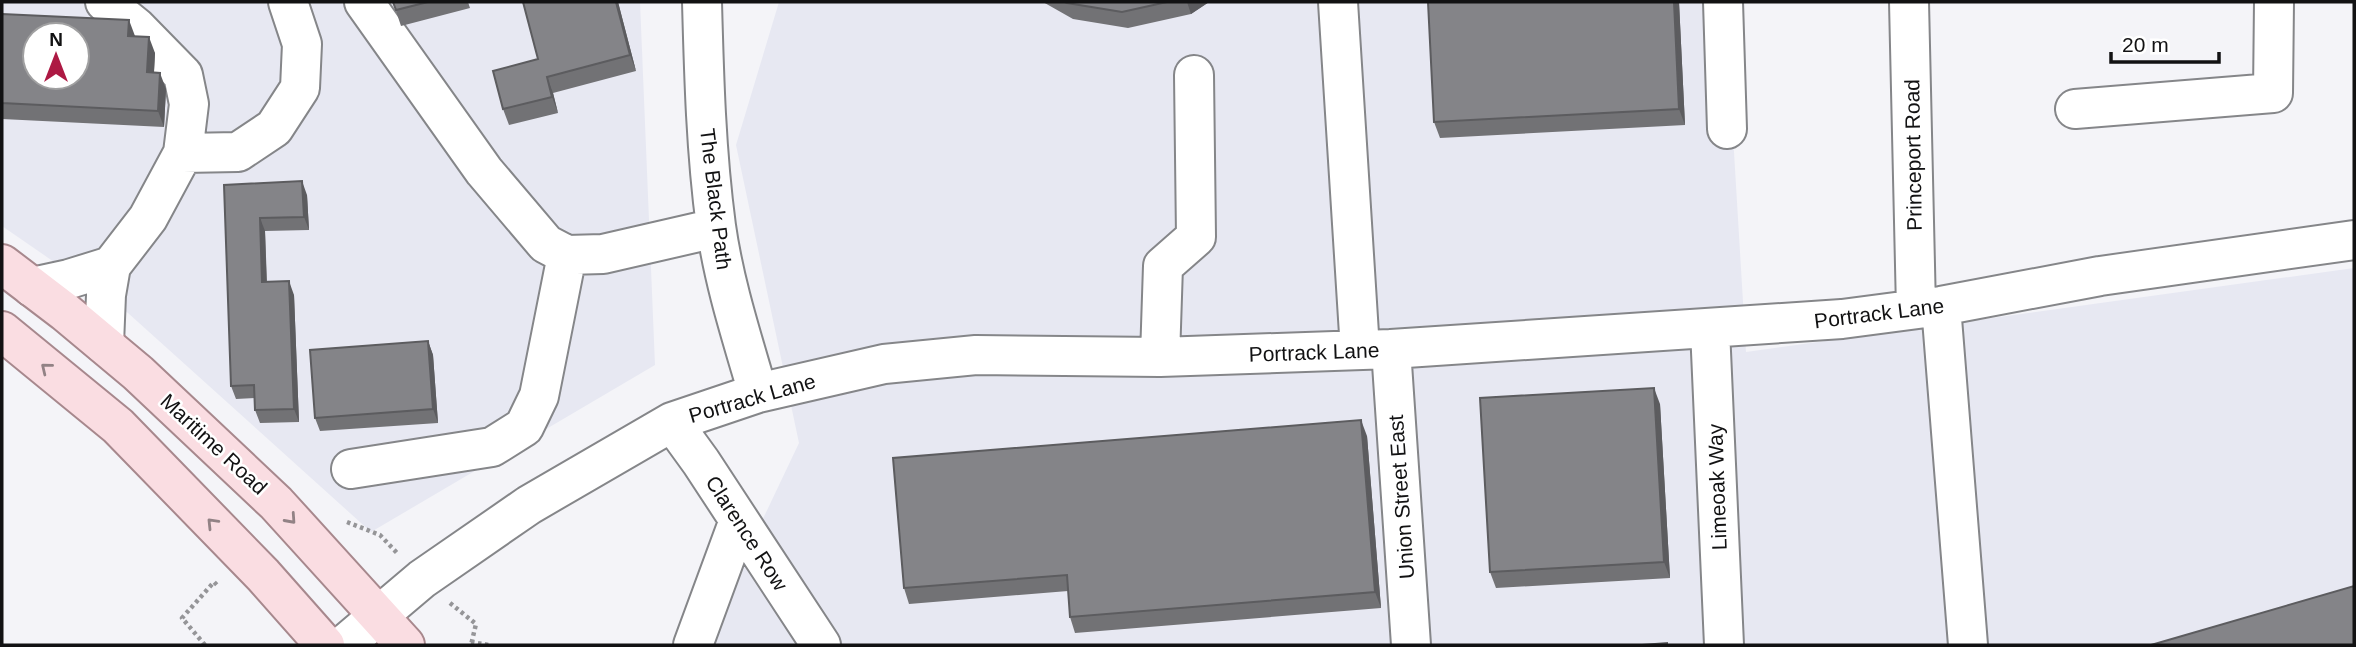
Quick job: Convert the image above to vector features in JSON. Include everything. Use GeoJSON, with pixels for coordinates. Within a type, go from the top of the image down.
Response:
{"type":"FeatureCollection","features":[{"type":"Feature","properties":{"kind":"main road","name":"Maritime Road"},"geometry":{"type":"LineString","coordinates":[[2,264],[138,373],[276,503],[405,645]]}},
{"type":"Feature","properties":{"kind":"main road"},"geometry":{"type":"LineString","coordinates":[[2,331],[118,426],[263,575],[325,645]]}},
{"type":"Feature","properties":{"kind":"street"},"geometry":{"type":"LineString","coordinates":[[104,344],[106,295],[111,266],[148,218],[183,153],[189,104],[183,75],[135,27],[105,2]]}},
{"type":"Feature","properties":{"kind":"street"},"geometry":{"type":"LineString","coordinates":[[183,153],[238,152],[274,128],[300,88],[302,44],[288,2]]}},
{"type":"Feature","properties":{"kind":"street"},"geometry":{"type":"LineString","coordinates":[[364,2],[484,171],[546,244],[567,255],[603,254],[716,228]]}},
{"type":"Feature","properties":{"kind":"street","name":"The Black Path"},"geometry":{"type":"LineString","coordinates":[[702,2],[705,112],[716,228],[730,297],[758,393]]}},
{"type":"Feature","properties":{"kind":"street","name":"Union Street East"},"geometry":{"type":"LineString","coordinates":[[1338,2],[1375,350],[1411,645]]}},
{"type":"Feature","properties":{"kind":"street"},"geometry":{"type":"LineString","coordinates":[[1723,2],[1727,129]]}},
{"type":"Feature","properties":{"kind":"street","name":"Princeport Road"},"geometry":{"type":"LineString","coordinates":[[1909,2],[1929,307],[1968,645]]}},
{"type":"Feature","properties":{"kind":"street"},"geometry":{"type":"LineString","coordinates":[[2075,108],[2273,93],[2274,2]]}},
{"type":"Feature","properties":{"kind":"street"},"geometry":{"type":"LineString","coordinates":[[1160,357],[1163,266],[1196,237],[1194,75]]}},
{"type":"Feature","properties":{"kind":"street","name":"Portrack Lane"},"geometry":{"type":"LineString","coordinates":[[344,645],[422,579],[529,505],[672,422],[758,393],[884,364],[976,355],[1160,357],[1375,350],[1842,320],[2089,278],[2354,240]]}},
{"type":"Feature","properties":{"kind":"street"},"geometry":{"type":"LineString","coordinates":[[351,469],[492,447],[524,427],[539,396],[567,255]]}},
{"type":"Feature","properties":{"kind":"street"},"geometry":{"type":"LineString","coordinates":[[32,287],[111,266]]}},
{"type":"Feature","properties":{"kind":"street","name":"Limeoak Way"},"geometry":{"type":"LineString","coordinates":[[1710,329],[1724,645]]}},
{"type":"Feature","properties":{"kind":"street","name":"Clarence Row"},"geometry":{"type":"LineString","coordinates":[[672,422],[821,645]]}},
{"type":"Feature","properties":{"kind":"street"},"geometry":{"type":"LineString","coordinates":[[693,645],[739,520]]}},
{"type":"Feature","properties":{"kind":"path"},"geometry":{"type":"LineString","coordinates":[[181,618],[205,645]]}},
{"type":"Feature","properties":{"kind":"path"},"geometry":{"type":"LineString","coordinates":[[471,642],[489,645]]}},
{"type":"Feature","properties":{"kind":"shaded area"},"geometry":{"type":"Polygon","coordinates":[[[2,2],[640,2],[655,365],[371,532],[128,313],[2,226],[2,2]]]}},
{"type":"Feature","properties":{"kind":"shaded area"},"geometry":{"type":"Polygon","coordinates":[[[779,2],[1725,2],[1746,352],[2354,268],[2354,645],[703,645],[799,443],[736,145],[779,2]]]}},
{"type":"Feature","properties":{"kind":"building"},"geometry":{"type":"Polygon","coordinates":[[[393,2],[428,2],[396,10],[393,2]]]}},
{"type":"Feature","properties":{"kind":"building"},"geometry":{"type":"Polygon","coordinates":[[[523,2],[616,2],[630,55],[547,77],[552,97],[503,109],[493,71],[538,59],[523,2]]]}},
{"type":"Feature","properties":{"kind":"building"},"geometry":{"type":"Polygon","coordinates":[[[1065,2],[1167,2],[1122,12],[1065,2]]]}},
{"type":"Feature","properties":{"kind":"building"},"geometry":{"type":"Polygon","coordinates":[[[1428,2],[1674,2],[1679,109],[1434,122],[1428,2]]]}},
{"type":"Feature","properties":{"kind":"building"},"geometry":{"type":"Polygon","coordinates":[[[2,14],[129,20],[128,36],[149,37],[147,72],[160,73],[158,111],[2,103],[2,14]]]}},
{"type":"Feature","properties":{"kind":"building"},"geometry":{"type":"Polygon","coordinates":[[[302,181],[304,217],[260,218],[262,282],[289,281],[294,409],[255,410],[254,385],[231,386],[224,185],[302,181]]]}},
{"type":"Feature","properties":{"kind":"building"},"geometry":{"type":"Polygon","coordinates":[[[428,341],[433,409],[315,418],[310,350],[428,341]]]}},
{"type":"Feature","properties":{"kind":"building"},"geometry":{"type":"Polygon","coordinates":[[[1654,388],[1664,562],[1490,572],[1480,398],[1654,388]]]}},
{"type":"Feature","properties":{"kind":"building"},"geometry":{"type":"Polygon","coordinates":[[[1361,420],[1375,592],[1070,617],[1067,575],[904,588],[893,458],[1361,420]]]}},
{"type":"Feature","properties":{"kind":"building"},"geometry":{"type":"Polygon","coordinates":[[[2354,586],[2354,645],[2151,645],[2354,586]]]}}]}
